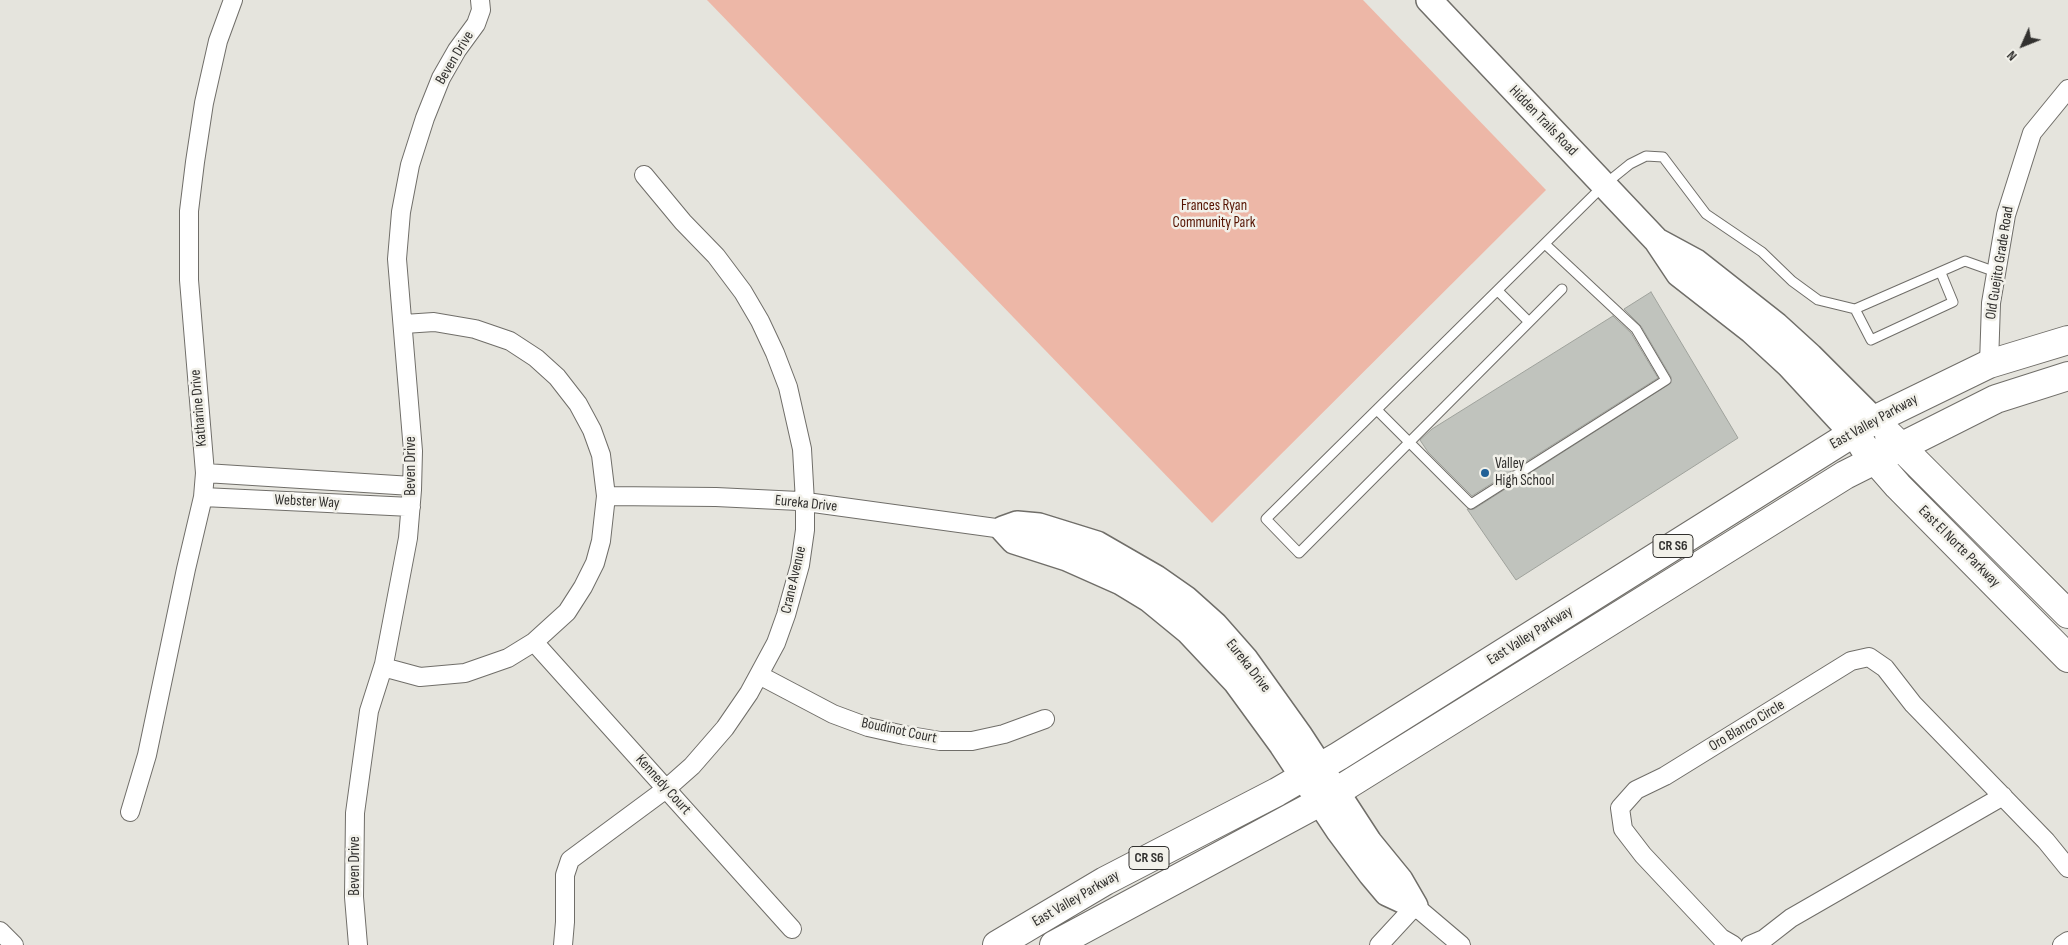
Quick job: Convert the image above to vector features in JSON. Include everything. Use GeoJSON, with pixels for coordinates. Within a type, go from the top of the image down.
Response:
{"type":"FeatureCollection","features":[{"type":"Feature","properties":{"kind":"main road","name":"East Valley Parkway"},"geometry":{"type":"LineString","coordinates":[[997,945],[1105,881],[1312,772],[1863,427],[1989,364],[2068,340]]}},
{"type":"Feature","properties":{"kind":"main road","name":"East Valley Parkway"},"geometry":{"type":"LineString","coordinates":[[1054,945],[1329,797],[1837,480],[1996,399],[2068,376]]}},
{"type":"Feature","properties":{"kind":"main road","name":"East El Norte Parkway"},"geometry":{"type":"LineString","coordinates":[[1863,427],[1901,447],[2068,614]]}},
{"type":"Feature","properties":{"kind":"main road","name":"East El Norte Parkway"},"geometry":{"type":"LineString","coordinates":[[1863,427],[1875,459],[1898,486],[2068,658]]}},
{"type":"Feature","properties":{"kind":"street","name":"Beven Drive"},"geometry":{"type":"LineString","coordinates":[[358,945],[354,896],[355,813],[369,711],[383,667],[408,538],[411,507],[413,451],[404,324],[397,259],[401,212],[410,165],[425,118],[441,78],[457,50],[476,24],[481,10],[480,0]]}},
{"type":"Feature","properties":{"kind":"street","name":"Hidden Trails Road"},"geometry":{"type":"LineString","coordinates":[[1429,0],[1657,241],[1679,274],[1752,331],[1789,365],[1863,427]]}},
{"type":"Feature","properties":{"kind":"street","name":"Katharine Drive"},"geometry":{"type":"LineString","coordinates":[[130,812],[147,755],[203,497],[205,473],[189,280],[189,211],[194,162],[204,103],[229,1]]}},
{"type":"Feature","properties":{"kind":"street","name":"Old Guejito Grade Road"},"geometry":{"type":"LineString","coordinates":[[1989,364],[1991,303],[2006,215],[2032,133],[2068,89]]}},
{"type":"Feature","properties":{"kind":"street","name":"Crane Avenue"},"geometry":{"type":"LineString","coordinates":[[562,945],[565,922],[565,875],[570,860],[666,789],[708,749],[736,713],[759,676],[776,643],[786,616],[800,565],[805,530],[806,502],[802,449],[788,387],[760,321],[743,292],[716,256],[683,222],[644,175]]}},
{"type":"Feature","properties":{"kind":"street"},"geometry":{"type":"LineString","coordinates":[[383,667],[420,677],[465,673],[508,658],[534,642],[567,612],[595,563],[601,540],[606,496],[600,455],[592,430],[578,404],[562,384],[536,358],[510,341],[475,328],[434,322],[404,324]]}},
{"type":"Feature","properties":{"kind":"street","name":"Webster Way"},"geometry":{"type":"LineString","coordinates":[[205,473],[412,486]]}},
{"type":"Feature","properties":{"kind":"street","name":"Eureka Drive"},"geometry":{"type":"LineString","coordinates":[[606,496],[716,497],[806,502],[1003,529],[1014,540],[1068,558],[1121,582],[1171,616],[1207,650],[1236,682],[1312,772],[1329,797],[1351,847],[1387,893],[1415,906],[1461,945]]}},
{"type":"Feature","properties":{"kind":"street","name":"Webster Way"},"geometry":{"type":"LineString","coordinates":[[203,497],[411,507]]}},
{"type":"Feature","properties":{"kind":"street","name":"Kennedy Court"},"geometry":{"type":"LineString","coordinates":[[534,642],[792,929]]}},
{"type":"Feature","properties":{"kind":"street","name":"Oro Blanco Circle"},"geometry":{"type":"LineString","coordinates":[[1733,945],[1721,938],[1643,855],[1622,829],[1620,808],[1636,790],[1665,776],[1851,661],[1869,657],[1885,668],[1914,704],[2046,841],[2068,868]]}},
{"type":"Feature","properties":{"kind":"street","name":"Boudinot Court"},"geometry":{"type":"LineString","coordinates":[[759,676],[834,714],[868,727],[904,735],[940,740],[972,741],[1004,734],[1045,718]]}},
{"type":"Feature","properties":{"kind":"street"},"geometry":{"type":"LineString","coordinates":[[1750,945],[1764,939],[1791,918],[2003,796]]}},
{"type":"Feature","properties":{"kind":"street"},"geometry":{"type":"LineString","coordinates":[[1379,945],[1415,906]]}},
{"type":"Feature","properties":{"kind":"street"},"geometry":{"type":"LineString","coordinates":[[0,930],[14,945]]}},
{"type":"Feature","properties":{"kind":"street"},"geometry":{"type":"LineString","coordinates":[[2062,945],[2068,941]]}},
{"type":"Feature","properties":{"kind":"lane"},"geometry":{"type":"LineString","coordinates":[[1562,289],[1299,553],[1266,519],[1604,185],[1630,164],[1646,156],[1663,157],[1706,214],[1762,252],[1792,281],[1818,300],[1855,309],[1966,261],[1996,272]]}},
{"type":"Feature","properties":{"kind":"lane"},"geometry":{"type":"LineString","coordinates":[[1377,410],[1471,504],[1666,380],[1636,329],[1545,244]]}},
{"type":"Feature","properties":{"kind":"lane"},"geometry":{"type":"LineString","coordinates":[[1855,309],[1871,340],[1953,302],[1941,273]]}},
{"type":"Feature","properties":{"kind":"lane"},"geometry":{"type":"LineString","coordinates":[[1498,291],[1529,322]]}},
{"type":"Feature","properties":{"kind":"green space","name":"Frances Ryan Community Park"},"geometry":{"type":"Polygon","coordinates":[[[707,0],[1363,0],[1546,190],[1212,523],[707,0]]]}},
{"type":"Feature","properties":{"kind":"building"},"geometry":{"type":"Polygon","coordinates":[[[1651,292],[1738,438],[1516,580],[1467,509],[1474,509],[1671,383],[1671,377],[1641,326],[1624,309],[1651,292]]]}},
{"type":"Feature","properties":{"kind":"building"},"geometry":{"type":"Polygon","coordinates":[[[1613,316],[1631,333],[1658,378],[1472,496],[1428,452],[1420,440],[1432,429],[1613,316]]]}},
{"type":"Feature","properties":{"kind":"place","name":"Valley High School"},"geometry":{"type":"Point","coordinates":[1485,473]}}]}
